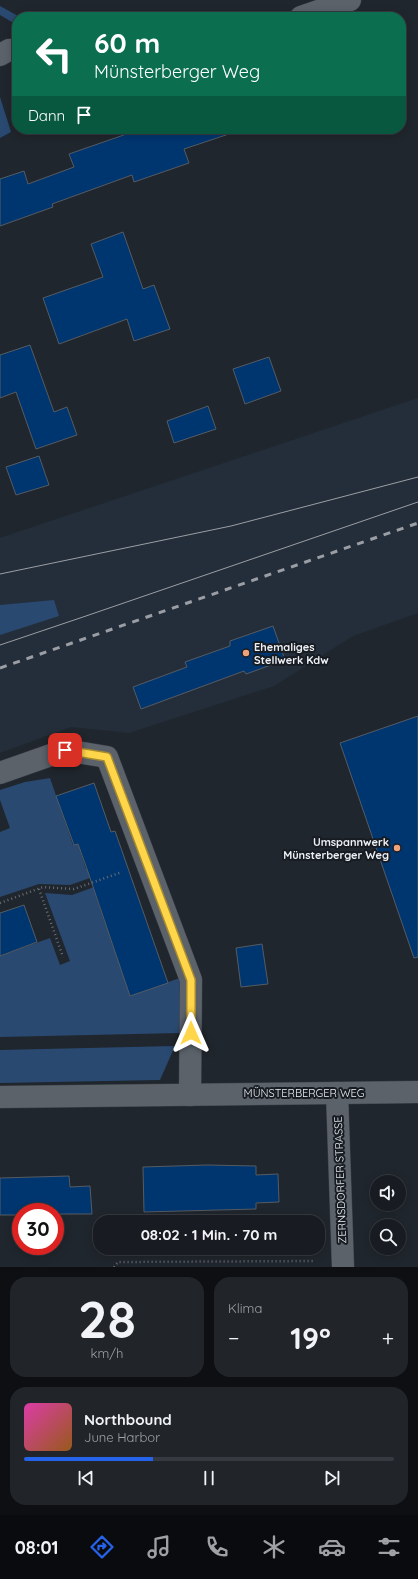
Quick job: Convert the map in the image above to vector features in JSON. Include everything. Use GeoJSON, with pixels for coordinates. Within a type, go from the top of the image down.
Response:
{"type":"FeatureCollection","features":[{"type":"Feature","properties":{"kind":"street"},"geometry":{"type":"LineString","coordinates":[[315,12],[350,0]]}},
{"type":"Feature","properties":{"kind":"street"},"geometry":{"type":"LineString","coordinates":[[0,55],[12,50]]}},
{"type":"Feature","properties":{"kind":"street"},"geometry":{"type":"LineString","coordinates":[[0,773],[65,750],[107,757],[191,980],[190,1094]]}},
{"type":"Feature","properties":{"kind":"street","name":"MÜNSTERBERGER WEG"},"geometry":{"type":"LineString","coordinates":[[0,1097],[418,1092]]}},
{"type":"Feature","properties":{"kind":"street","name":"ZERNSDORFER STRASSE"},"geometry":{"type":"LineString","coordinates":[[337,1093],[343,1264]]}},
{"type":"Feature","properties":{"kind":"path"},"geometry":{"type":"LineString","coordinates":[[0,902],[44,888],[74,889],[147,863]]}},
{"type":"Feature","properties":{"kind":"path"},"geometry":{"type":"LineString","coordinates":[[39,889],[63,957]]}},
{"type":"Feature","properties":{"kind":"path"},"geometry":{"type":"LineString","coordinates":[[114,1267],[118,1262],[343,1264]]}},
{"type":"Feature","properties":{"kind":"shaded area"},"geometry":{"type":"Polygon","coordinates":[[[0,6],[12,13],[12,22],[0,15],[0,6]]]}},
{"type":"Feature","properties":{"kind":"shaded area"},"geometry":{"type":"Polygon","coordinates":[[[0,97],[11,132],[0,138],[0,97]]]}},
{"type":"Feature","properties":{"kind":"shaded area"},"geometry":{"type":"Polygon","coordinates":[[[418,398],[418,613],[353,636],[274,686],[129,733],[71,727],[0,753],[0,538],[418,398]]]}},
{"type":"Feature","properties":{"kind":"shaded area"},"geometry":{"type":"Polygon","coordinates":[[[54,600],[59,616],[0,635],[0,605],[54,600]]]}},
{"type":"Feature","properties":{"kind":"shaded area"},"geometry":{"type":"Polygon","coordinates":[[[50,778],[73,845],[78,844],[86,869],[124,856],[127,865],[70,885],[39,884],[0,897],[0,832],[10,828],[0,800],[0,790],[25,782],[50,778]]]}},
{"type":"Feature","properties":{"kind":"shaded area"},"geometry":{"type":"Polygon","coordinates":[[[130,874],[134,884],[96,897],[130,995],[180,978],[180,1033],[0,1037],[0,956],[50,938],[60,965],[70,961],[45,893],[72,895],[130,874]]]}},
{"type":"Feature","properties":{"kind":"shaded area"},"geometry":{"type":"Polygon","coordinates":[[[175,1046],[160,1080],[0,1083],[0,1050],[175,1046]]]}},
{"type":"Feature","properties":{"kind":"building"},"geometry":{"type":"Polygon","coordinates":[[[127,134],[229,134],[184,149],[189,163],[134,182],[132,175],[52,204],[53,207],[0,226],[0,179],[24,171],[28,184],[74,167],[69,154],[127,134]]]}},
{"type":"Feature","properties":{"kind":"building"},"geometry":{"type":"Polygon","coordinates":[[[123,232],[143,289],[154,285],[170,329],[134,341],[127,319],[59,344],[43,298],[103,277],[91,244],[123,232]]]}},
{"type":"Feature","properties":{"kind":"building"},"geometry":{"type":"Polygon","coordinates":[[[30,345],[54,412],[67,407],[77,435],[36,449],[16,392],[0,398],[0,355],[30,345]]]}},
{"type":"Feature","properties":{"kind":"building"},"geometry":{"type":"Polygon","coordinates":[[[269,357],[281,391],[245,404],[233,369],[269,357]]]}},
{"type":"Feature","properties":{"kind":"building"},"geometry":{"type":"Polygon","coordinates":[[[208,406],[216,429],[174,443],[167,421],[208,406]]]}},
{"type":"Feature","properties":{"kind":"building"},"geometry":{"type":"Polygon","coordinates":[[[39,456],[49,485],[16,495],[6,467],[39,456]]]}},
{"type":"Feature","properties":{"kind":"building","name":"Ehemaliges Stellwerk Kdw"},"geometry":{"type":"Polygon","coordinates":[[[273,626],[285,660],[246,674],[244,671],[141,709],[133,687],[187,667],[185,662],[230,646],[230,641],[273,626]]]}},
{"type":"Feature","properties":{"kind":"building","name":"Umspannwerk Münsterberger Weg"},"geometry":{"type":"Polygon","coordinates":[[[418,716],[418,957],[414,958],[340,743],[418,716]]]}},
{"type":"Feature","properties":{"kind":"building"},"geometry":{"type":"Polygon","coordinates":[[[94,783],[111,832],[115,831],[168,983],[130,996],[78,844],[74,845],[56,796],[94,783]]]}},
{"type":"Feature","properties":{"kind":"building"},"geometry":{"type":"Polygon","coordinates":[[[24,905],[37,942],[0,956],[0,913],[24,905]]]}},
{"type":"Feature","properties":{"kind":"building"},"geometry":{"type":"Polygon","coordinates":[[[262,944],[268,984],[241,987],[236,948],[262,944]]]}},
{"type":"Feature","properties":{"kind":"building"},"geometry":{"type":"Polygon","coordinates":[[[207,1165],[256,1166],[256,1175],[278,1174],[279,1202],[256,1203],[256,1209],[144,1212],[143,1167],[207,1165]]]}},
{"type":"Feature","properties":{"kind":"building"},"geometry":{"type":"Polygon","coordinates":[[[69,1176],[70,1187],[90,1186],[92,1214],[64,1214],[64,1203],[12,1203],[12,1215],[0,1215],[0,1178],[69,1176]]]}},
{"type":"Feature","properties":{"kind":"tram line"},"geometry":{"type":"LineString","coordinates":[[0,574],[231,526],[418,477]]}},
{"type":"Feature","properties":{"kind":"tram line"},"geometry":{"type":"LineString","coordinates":[[0,645],[418,502]]}},
{"type":"Feature","properties":{"kind":"railway"},"geometry":{"type":"LineString","coordinates":[[0,668],[418,523]]}},
{"type":"Feature","properties":{"kind":"place","name":"Ehemaliges Stellwerk Kdw"},"geometry":{"type":"Point","coordinates":[246,653]}},
{"type":"Feature","properties":{"kind":"place","name":"Umspannwerk Münsterberger Weg"},"geometry":{"type":"Point","coordinates":[397,848]}},
{"type":"Feature","properties":{"kind":"route"},"geometry":{"type":"LineString","coordinates":[[65,750],[107,757],[191,980],[191,1033]]}}]}
